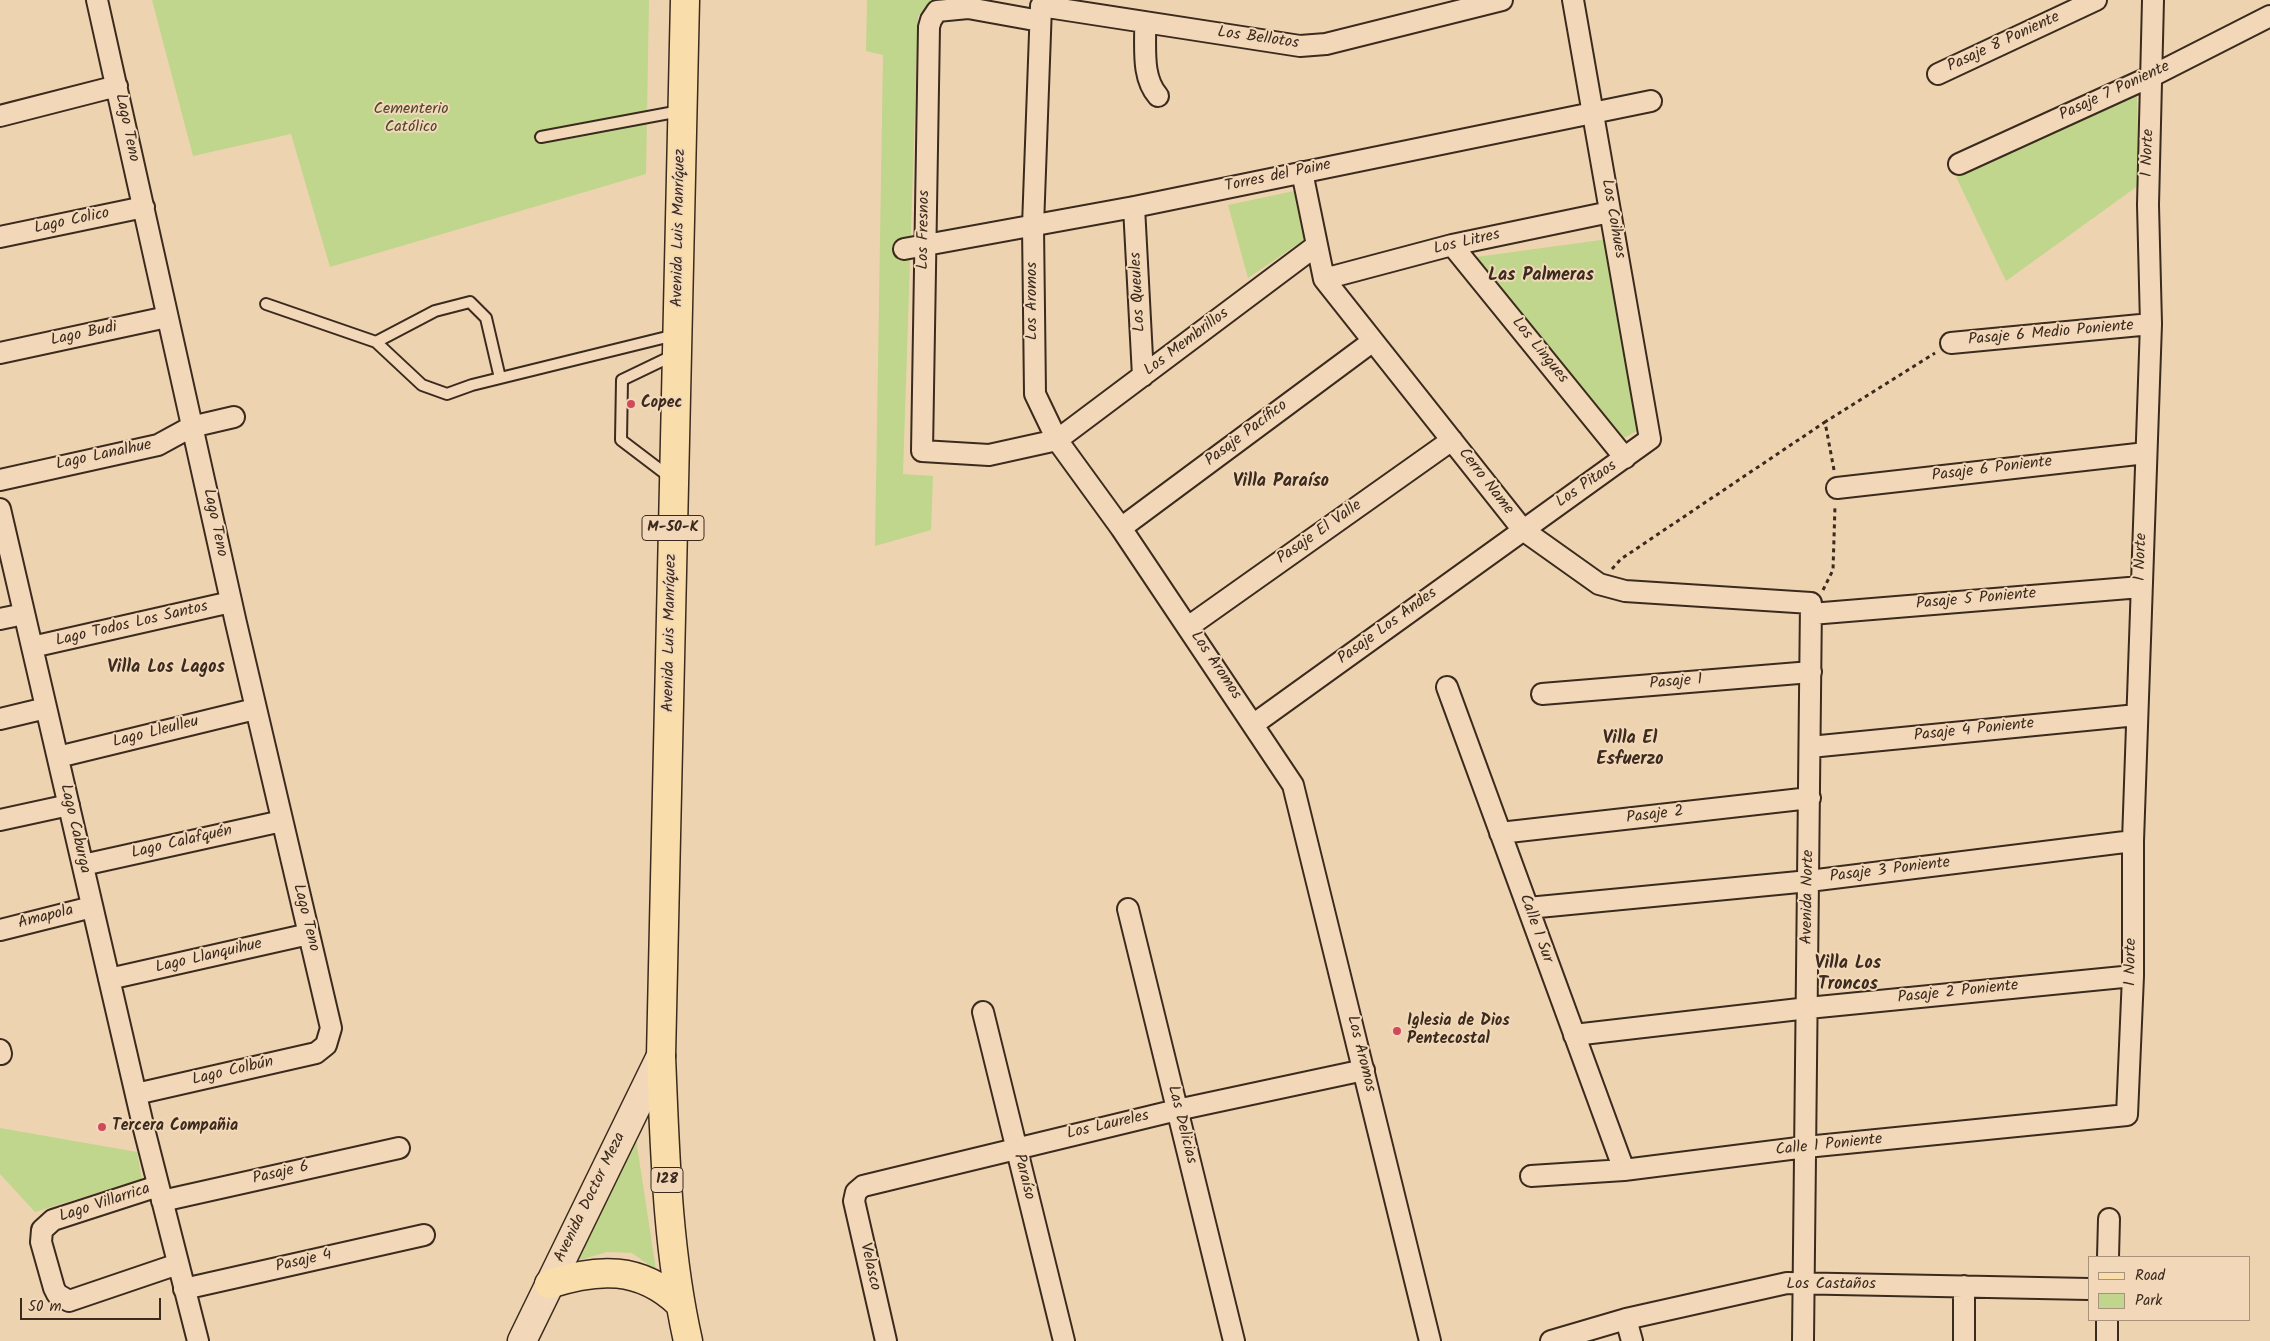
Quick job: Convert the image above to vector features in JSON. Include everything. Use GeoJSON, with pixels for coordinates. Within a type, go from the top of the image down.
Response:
{"type":"FeatureCollection","features":[{"type":"Feature","properties":{"kind":"main road","name":"Avenida Luis Manríquez"},"geometry":{"type":"LineString","coordinates":[[661,1056],[685,0]]}},
{"type":"Feature","properties":{"kind":"main road","name":"Avenida Doctor Meza"},"geometry":{"type":"LineString","coordinates":[[522,1341],[661,1056]]}},
{"type":"Feature","properties":{"kind":"main road","name":"128"},"geometry":{"type":"LineString","coordinates":[[661,1056],[667,1183],[679,1303],[688,1341]]}},
{"type":"Feature","properties":{"kind":"main road"},"geometry":{"type":"LineString","coordinates":[[549,1284],[598,1273],[626,1274],[659,1287],[679,1303]]}},
{"type":"Feature","properties":{"kind":"street","name":"Lago Teno"},"geometry":{"type":"LineString","coordinates":[[97,0],[144,206],[191,427],[331,1028],[326,1045]]}},
{"type":"Feature","properties":{"kind":"street","name":"Los Bellotos"},"geometry":{"type":"LineString","coordinates":[[937,11],[968,8],[1145,22],[1281,44],[1313,46],[1502,0]]}},
{"type":"Feature","properties":{"kind":"street","name":"Los Coihues"},"geometry":{"type":"LineString","coordinates":[[1573,0],[1650,439]]}},
{"type":"Feature","properties":{"kind":"street","name":"Pasaje 8 Poniente"},"geometry":{"type":"LineString","coordinates":[[1938,74],[2096,0]]}},
{"type":"Feature","properties":{"kind":"street","name":"1 Norte"},"geometry":{"type":"LineString","coordinates":[[2127,1115],[2133,976],[2133,841],[2151,324],[2148,205],[2153,0]]}},
{"type":"Feature","properties":{"kind":"street","name":"Los Fresnos"},"geometry":{"type":"LineString","coordinates":[[937,11],[929,27],[922,451],[989,455],[1057,440]]}},
{"type":"Feature","properties":{"kind":"street","name":"Los Aromos"},"geometry":{"type":"LineString","coordinates":[[1040,14],[1033,226],[1034,384],[1038,403],[1057,440],[1121,528],[1254,724],[1293,785],[1430,1341]]}},
{"type":"Feature","properties":{"kind":"street","name":"Pasaje 7 Poniente"},"geometry":{"type":"LineString","coordinates":[[1959,164],[2152,76],[2270,16]]}},
{"type":"Feature","properties":{"kind":"street"},"geometry":{"type":"LineString","coordinates":[[1145,22],[1147,74],[1149,83],[1158,96]]}},
{"type":"Feature","properties":{"kind":"street"},"geometry":{"type":"LineString","coordinates":[[0,116],[117,86]]}},
{"type":"Feature","properties":{"kind":"street","name":"Torres del Paine"},"geometry":{"type":"LineString","coordinates":[[904,249],[1134,208],[1651,101]]}},
{"type":"Feature","properties":{"kind":"street","name":"Cerro Name"},"geometry":{"type":"LineString","coordinates":[[1302,172],[1324,279],[1523,530],[1599,584],[1625,591],[1811,608]]}},
{"type":"Feature","properties":{"kind":"street","name":"Lago Colico"},"geometry":{"type":"LineString","coordinates":[[0,236],[144,206]]}},
{"type":"Feature","properties":{"kind":"street","name":"Los Queules"},"geometry":{"type":"LineString","coordinates":[[1134,208],[1144,376]]}},
{"type":"Feature","properties":{"kind":"street","name":"Los Litres"},"geometry":{"type":"LineString","coordinates":[[1324,279],[1452,245],[1610,212]]}},
{"type":"Feature","properties":{"kind":"street","name":"Los Membrillos"},"geometry":{"type":"LineString","coordinates":[[1057,440],[1317,245]]}},
{"type":"Feature","properties":{"kind":"street","name":"Los Lingues"},"geometry":{"type":"LineString","coordinates":[[1452,245],[1625,458]]}},
{"type":"Feature","properties":{"kind":"street","name":"Lago Budi"},"geometry":{"type":"LineString","coordinates":[[0,353],[167,317]]}},
{"type":"Feature","properties":{"kind":"street","name":"Pasaje 6 Medio Poniente"},"geometry":{"type":"LineString","coordinates":[[1950,343],[2151,324]]}},
{"type":"Feature","properties":{"kind":"street","name":"Pasaje Pacífico"},"geometry":{"type":"LineString","coordinates":[[1121,528],[1373,341]]}},
{"type":"Feature","properties":{"kind":"street","name":"Lago Lanalhue"},"geometry":{"type":"LineString","coordinates":[[0,480],[158,445],[191,427],[234,417]]}},
{"type":"Feature","properties":{"kind":"street","name":"Los Pitaos"},"geometry":{"type":"LineString","coordinates":[[1523,530],[1650,439]]}},
{"type":"Feature","properties":{"kind":"street","name":"Pasaje El Valle"},"geometry":{"type":"LineString","coordinates":[[1188,626],[1452,440]]}},
{"type":"Feature","properties":{"kind":"street","name":"Pasaje 6 Poniente"},"geometry":{"type":"LineString","coordinates":[[1837,488],[2146,453]]}},
{"type":"Feature","properties":{"kind":"street","name":"Lago Caburga"},"geometry":{"type":"LineString","coordinates":[[1,514],[149,1149],[198,1341]]}},
{"type":"Feature","properties":{"kind":"street","name":"Pasaje Los Andes"},"geometry":{"type":"LineString","coordinates":[[1254,724],[1523,530]]}},
{"type":"Feature","properties":{"kind":"street","name":"Pasaje 5 Poniente"},"geometry":{"type":"LineString","coordinates":[[1811,608],[2141,587]]}},
{"type":"Feature","properties":{"kind":"street","name":"Lago Todos Los Santos"},"geometry":{"type":"LineString","coordinates":[[32,647],[231,602]]}},
{"type":"Feature","properties":{"kind":"street","name":"Avenida Norte"},"geometry":{"type":"LineString","coordinates":[[1803,1341],[1811,608]]}},
{"type":"Feature","properties":{"kind":"street"},"geometry":{"type":"LineString","coordinates":[[0,619],[24,614]]}},
{"type":"Feature","properties":{"kind":"street","name":"Pasaje 1"},"geometry":{"type":"LineString","coordinates":[[1542,694],[1811,672]]}},
{"type":"Feature","properties":{"kind":"street","name":"Calle 1 Sur"},"geometry":{"type":"LineString","coordinates":[[1447,687],[1624,1170]]}},
{"type":"Feature","properties":{"kind":"street"},"geometry":{"type":"LineString","coordinates":[[0,719],[46,708]]}},
{"type":"Feature","properties":{"kind":"street","name":"Lago Lleulleu"},"geometry":{"type":"LineString","coordinates":[[58,757],[255,708]]}},
{"type":"Feature","properties":{"kind":"street","name":"Pasaje 4 Poniente"},"geometry":{"type":"LineString","coordinates":[[1810,747],[2137,715]]}},
{"type":"Feature","properties":{"kind":"street","name":"Pasaje 2"},"geometry":{"type":"LineString","coordinates":[[1500,834],[1810,798]]}},
{"type":"Feature","properties":{"kind":"street"},"geometry":{"type":"LineString","coordinates":[[0,820],[70,805]]}},
{"type":"Feature","properties":{"kind":"street","name":"Lago Calafquén"},"geometry":{"type":"LineString","coordinates":[[83,865],[282,821]]}},
{"type":"Feature","properties":{"kind":"street","name":"Pasaje 3 Poniente"},"geometry":{"type":"LineString","coordinates":[[1528,908],[1809,881],[2133,841]]}},
{"type":"Feature","properties":{"kind":"street","name":"Amapola"},"geometry":{"type":"LineString","coordinates":[[0,930],[92,907]]}},
{"type":"Feature","properties":{"kind":"street","name":"Las Delicias"},"geometry":{"type":"LineString","coordinates":[[1128,910],[1234,1341]]}},
{"type":"Feature","properties":{"kind":"street","name":"Lago Llanquihue"},"geometry":{"type":"LineString","coordinates":[[109,979],[309,934]]}},
{"type":"Feature","properties":{"kind":"street","name":"Pasaje 2 Poniente"},"geometry":{"type":"LineString","coordinates":[[1574,1035],[1808,1008],[2133,976]]}},
{"type":"Feature","properties":{"kind":"street","name":"Paraíso"},"geometry":{"type":"LineString","coordinates":[[983,1012],[1064,1341]]}},
{"type":"Feature","properties":{"kind":"street","name":"Lago Colbún"},"geometry":{"type":"LineString","coordinates":[[136,1094],[316,1053],[326,1045]]}},
{"type":"Feature","properties":{"kind":"street","name":"Los Laureles"},"geometry":{"type":"LineString","coordinates":[[856,1192],[868,1184],[1016,1148],[1177,1110],[1364,1070]]}},
{"type":"Feature","properties":{"kind":"street","name":"Calle 1 Poniente"},"geometry":{"type":"LineString","coordinates":[[1531,1176],[1624,1170],[1806,1148],[2127,1115]]}},
{"type":"Feature","properties":{"kind":"street","name":"Pasaje 6"},"geometry":{"type":"LineString","coordinates":[[160,1193],[399,1148]]}},
{"type":"Feature","properties":{"kind":"street","name":"Velasco"},"geometry":{"type":"LineString","coordinates":[[856,1192],[854,1205],[886,1341]]}},
{"type":"Feature","properties":{"kind":"street","name":"Lago Villarrica"},"geometry":{"type":"LineString","coordinates":[[160,1193],[53,1220],[42,1230],[41,1242],[54,1288],[57,1294],[69,1300],[178,1264]]}},
{"type":"Feature","properties":{"kind":"street"},"geometry":{"type":"LineString","coordinates":[[2108,1256],[2109,1219]]}},
{"type":"Feature","properties":{"kind":"street","name":"Pasaje 4"},"geometry":{"type":"LineString","coordinates":[[184,1289],[424,1235]]}},
{"type":"Feature","properties":{"kind":"street","name":"Los Castaños"},"geometry":{"type":"LineString","coordinates":[[1551,1341],[1626,1319],[1774,1285],[1804,1283],[2088,1289]]}},
{"type":"Feature","properties":{"kind":"street"},"geometry":{"type":"LineString","coordinates":[[1964,1286],[1964,1341]]}},
{"type":"Feature","properties":{"kind":"street"},"geometry":{"type":"LineString","coordinates":[[1626,1319],[1632,1341]]}},
{"type":"Feature","properties":{"kind":"street"},"geometry":{"type":"LineString","coordinates":[[2107,1321],[2107,1341]]}},
{"type":"Feature","properties":{"kind":"lane"},"geometry":{"type":"LineString","coordinates":[[541,137],[682,111]]}},
{"type":"Feature","properties":{"kind":"lane"},"geometry":{"type":"LineString","coordinates":[[376,342],[435,311],[470,302],[486,318],[500,378]]}},
{"type":"Feature","properties":{"kind":"lane"},"geometry":{"type":"LineString","coordinates":[[266,304],[376,342],[422,385],[447,394],[500,378],[677,344]]}},
{"type":"Feature","properties":{"kind":"lane"},"geometry":{"type":"LineString","coordinates":[[674,480],[621,440],[622,380],[677,344]]}},
{"type":"Feature","properties":{"kind":"path"},"geometry":{"type":"LineString","coordinates":[[1599,584],[1621,559],[1825,422],[1950,343]]}},
{"type":"Feature","properties":{"kind":"path"},"geometry":{"type":"LineString","coordinates":[[1811,608],[1821,594],[1833,570],[1837,488],[1825,422]]}},
{"type":"Feature","properties":{"kind":"green space","name":"Cementerio Católico"},"geometry":{"type":"Polygon","coordinates":[[[152,0],[649,0],[646,174],[330,267],[291,134],[193,156],[152,0]]]}},
{"type":"Feature","properties":{"kind":"green space"},"geometry":{"type":"Polygon","coordinates":[[[867,0],[940,0],[918,16],[903,474],[933,476],[931,530],[875,546],[883,55],[866,51],[867,0]]]}},
{"type":"Feature","properties":{"kind":"green space"},"geometry":{"type":"Polygon","coordinates":[[[2137,96],[2139,185],[2006,281],[1956,177],[2137,96]]]}},
{"type":"Feature","properties":{"kind":"green space"},"geometry":{"type":"Polygon","coordinates":[[[1294,191],[1304,240],[1248,278],[1228,205],[1294,191]]]}},
{"type":"Feature","properties":{"kind":"green space"},"geometry":{"type":"Polygon","coordinates":[[[1608,239],[1641,415],[1637,431],[1624,438],[1476,257],[1608,239]]]}},
{"type":"Feature","properties":{"kind":"green space"},"geometry":{"type":"Polygon","coordinates":[[[0,1128],[137,1152],[142,1179],[35,1212],[0,1174],[0,1128]]]}},
{"type":"Feature","properties":{"kind":"green space"},"geometry":{"type":"Polygon","coordinates":[[[636,1139],[656,1270],[632,1253],[607,1252],[577,1261],[636,1139]]]}},
{"type":"Feature","properties":{"kind":"place","name":"Copec"},"geometry":{"type":"Point","coordinates":[631,404]}},
{"type":"Feature","properties":{"kind":"place","name":"Iglesia de Dios Pentecostal"},"geometry":{"type":"Point","coordinates":[1397,1031]}},
{"type":"Feature","properties":{"kind":"place","name":"Tercera Compañia"},"geometry":{"type":"Point","coordinates":[102,1127]}},
{"type":"Feature","properties":{"kind":"district","name":"Las Palmeras"},"geometry":{"type":"Point","coordinates":[1541,277]}},
{"type":"Feature","properties":{"kind":"district","name":"Villa Paraíso"},"geometry":{"type":"Point","coordinates":[1281,483]}},
{"type":"Feature","properties":{"kind":"district","name":"Villa Los Lagos"},"geometry":{"type":"Point","coordinates":[166,669]}},
{"type":"Feature","properties":{"kind":"district","name":"Villa El Esfuerzo"},"geometry":{"type":"Point","coordinates":[1630,750]}},
{"type":"Feature","properties":{"kind":"district","name":"Villa Los Troncos"},"geometry":{"type":"Point","coordinates":[1848,975]}}]}
